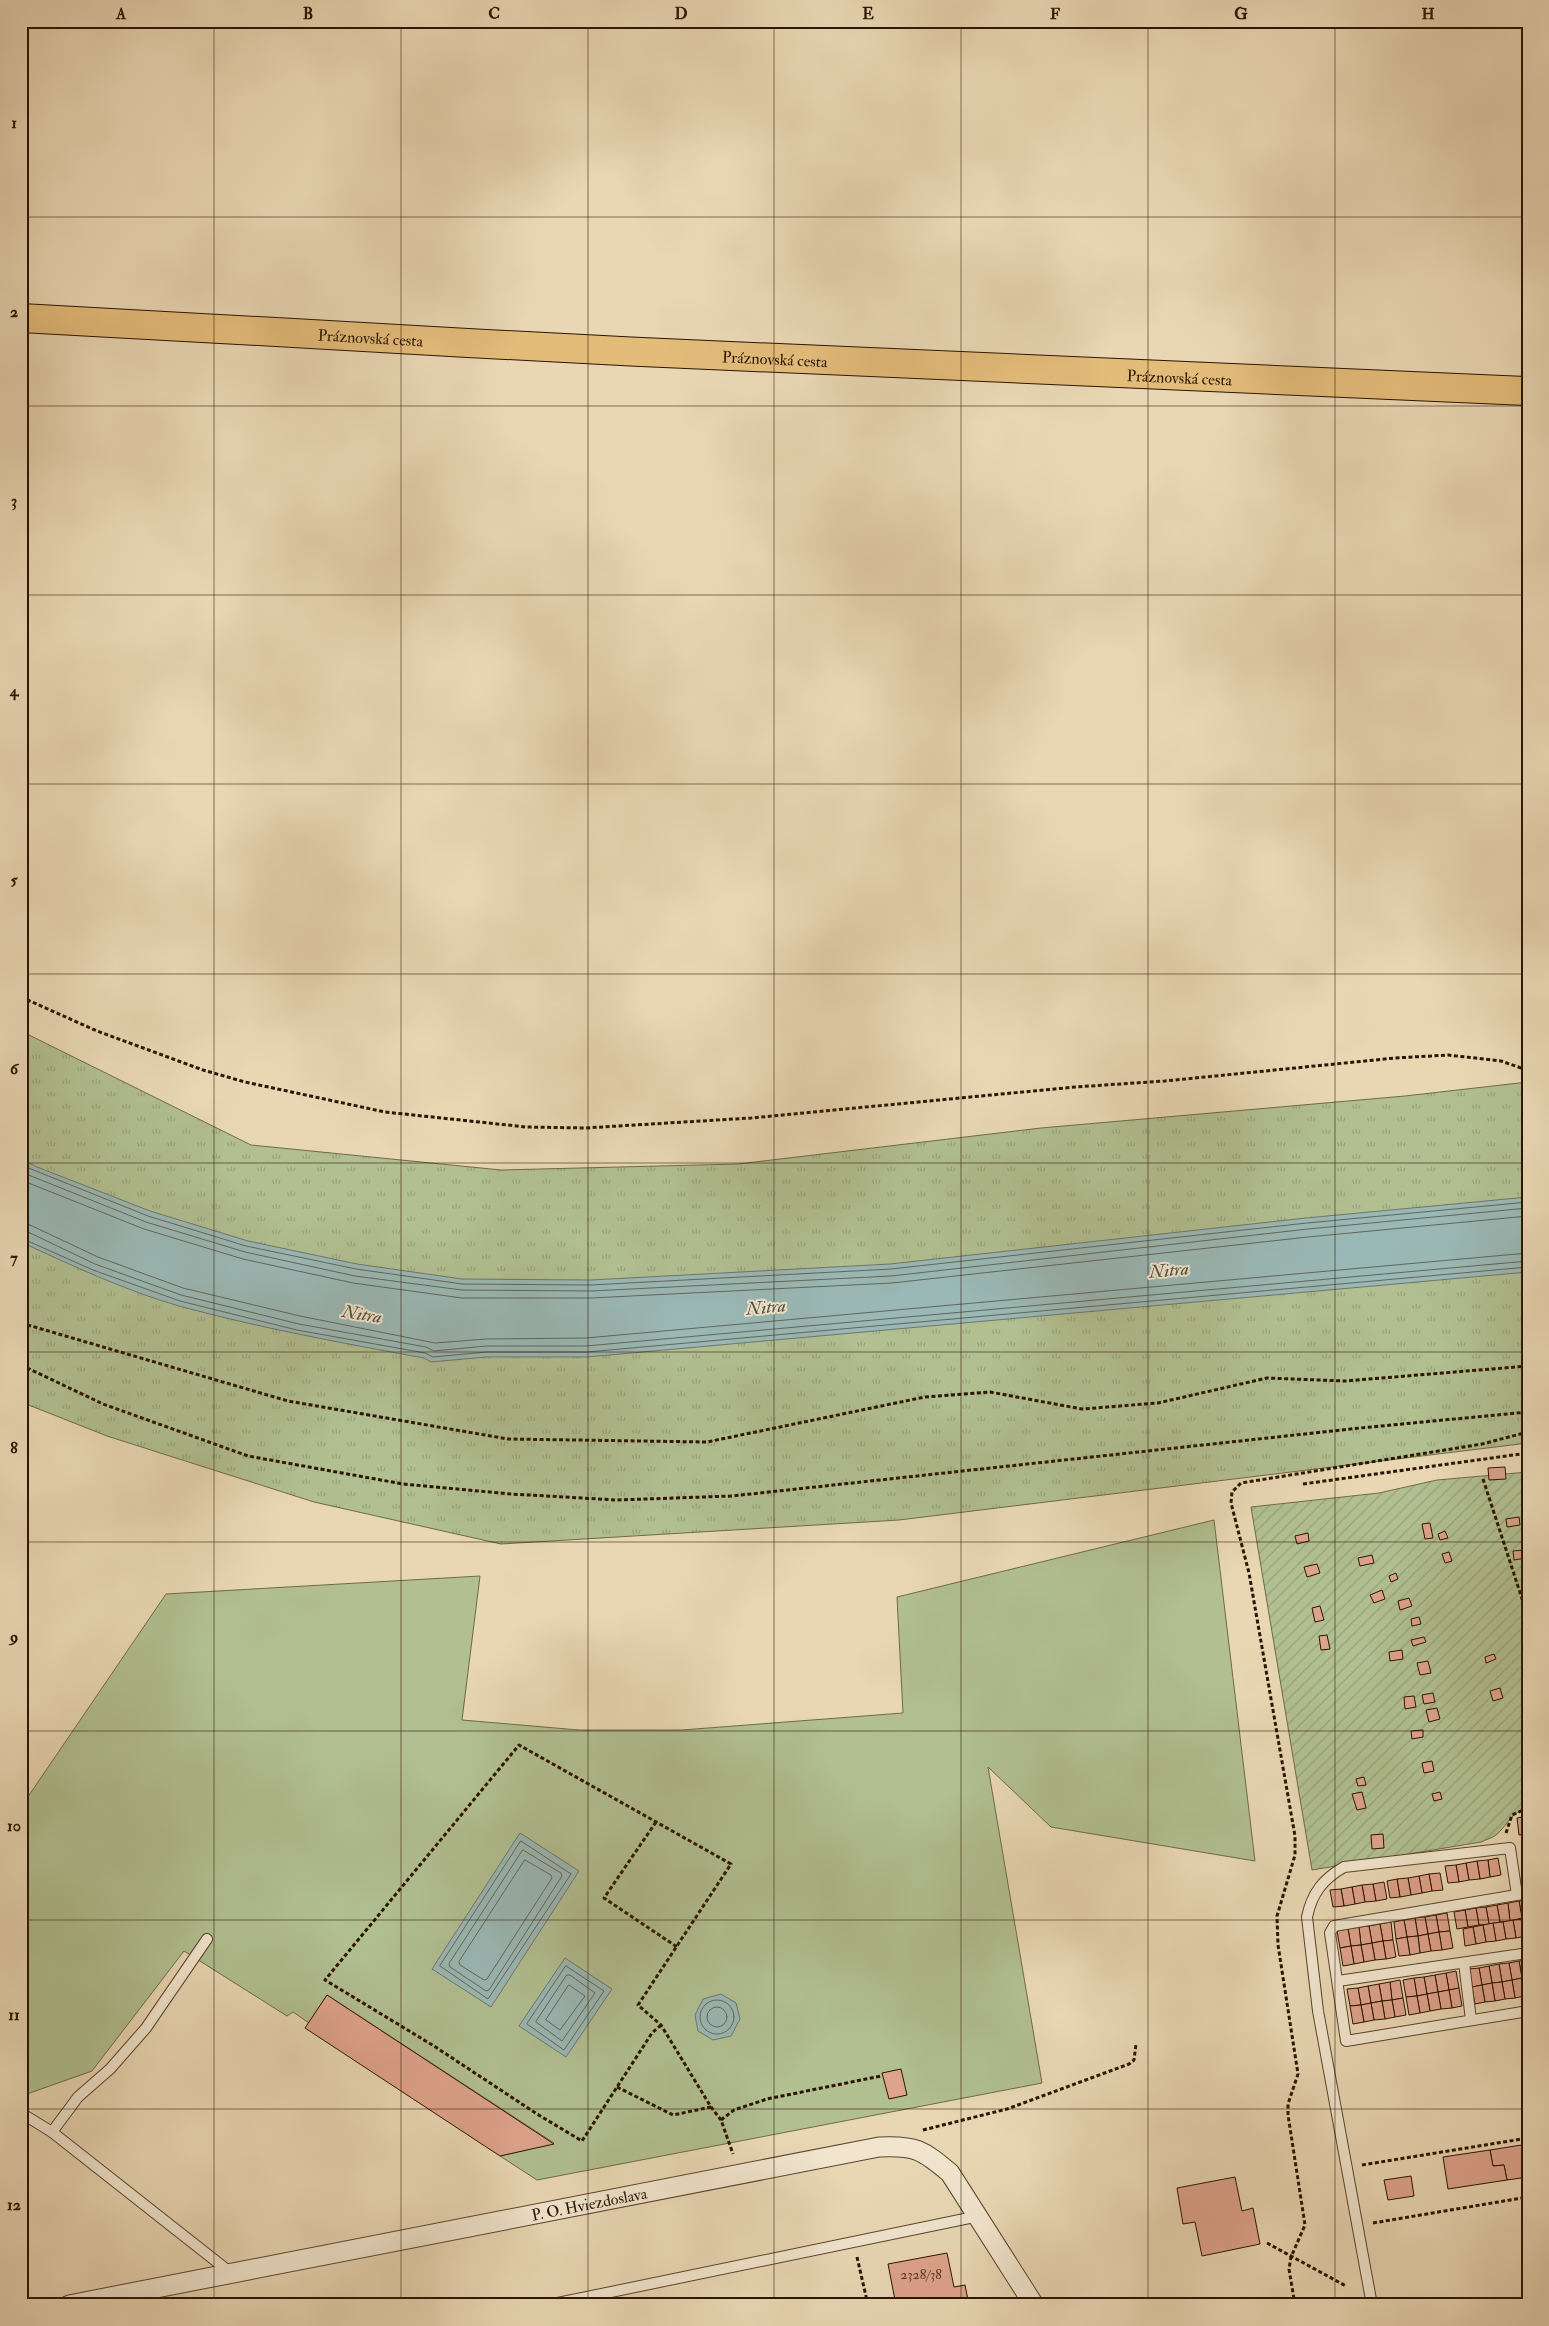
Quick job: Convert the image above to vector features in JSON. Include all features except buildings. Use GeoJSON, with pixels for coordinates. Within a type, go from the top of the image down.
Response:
{"type":"FeatureCollection","features":[{"type":"Feature","properties":{"kind":"main road","name":"Práznovská cesta"},"geometry":{"type":"LineString","coordinates":[[21,318],[180,325],[465,343],[1272,382],[1528,391]]}},
{"type":"Feature","properties":{"kind":"street","name":"P. O. Hviezdoslava"},"geometry":{"type":"LineString","coordinates":[[69,2305],[879,2147],[906,2146],[932,2157],[950,2173],[1034,2305]]}},
{"type":"Feature","properties":{"kind":"lane"},"geometry":{"type":"LineString","coordinates":[[1372,2305],[1318,2011],[1307,1918],[1316,1890],[1329,1876],[1344,1867],[1356,1864],[1510,1848],[1523,1894],[1334,1926],[1330,1933],[1346,2041],[1528,2011]]}},
{"type":"Feature","properties":{"kind":"lane"},"geometry":{"type":"LineString","coordinates":[[52,2132],[78,2097],[110,2068],[146,2028],[206,1939]]}},
{"type":"Feature","properties":{"kind":"lane"},"geometry":{"type":"LineString","coordinates":[[1338,1981],[1528,1953]]}},
{"type":"Feature","properties":{"kind":"lane"},"geometry":{"type":"LineString","coordinates":[[1464,1963],[1471,2020]]}},
{"type":"Feature","properties":{"kind":"lane"},"geometry":{"type":"LineString","coordinates":[[21,2113],[52,2132],[231,2273]]}},
{"type":"Feature","properties":{"kind":"lane"},"geometry":{"type":"LineString","coordinates":[[548,2305],[979,2216]]}},
{"type":"Feature","properties":{"kind":"path"},"geometry":{"type":"LineString","coordinates":[[21,997],[97,1031],[203,1070],[245,1082],[385,1112],[526,1127],[585,1128],[751,1118],[1413,1057],[1448,1056],[1501,1061],[1524,1069],[1528,1074]]}},
{"type":"Feature","properties":{"kind":"path"},"geometry":{"type":"LineString","coordinates":[[21,1323],[288,1401],[508,1438],[707,1442],[925,1397],[990,1392],[1082,1409],[1158,1403],[1267,1378],[1345,1382],[1528,1366]]}},
{"type":"Feature","properties":{"kind":"path"},"geometry":{"type":"LineString","coordinates":[[21,1365],[103,1404],[248,1456],[403,1484],[511,1494],[617,1500],[732,1496],[1351,1429],[1528,1412]]}},
{"type":"Feature","properties":{"kind":"path"},"geometry":{"type":"LineString","coordinates":[[1295,2305],[1290,2269],[1291,2257],[1305,2225],[1288,2115],[1288,2104],[1298,2074],[1278,1945],[1277,1916],[1295,1855],[1295,1836],[1249,1573],[1231,1504],[1232,1492],[1241,1483],[1482,1444],[1528,1432]]}},
{"type":"Feature","properties":{"kind":"path"},"geometry":{"type":"LineString","coordinates":[[1303,1484],[1528,1452]]}},
{"type":"Feature","properties":{"kind":"path"},"geometry":{"type":"LineString","coordinates":[[1483,1479],[1528,1617]]}},
{"type":"Feature","properties":{"kind":"path"},"geometry":{"type":"LineString","coordinates":[[661,2025],[652,2033],[582,2140],[537,2114],[434,2046],[325,1980],[519,1745],[731,1864],[638,2005],[661,2025],[711,2107],[722,2120],[734,2154]]}},
{"type":"Feature","properties":{"kind":"path"},"geometry":{"type":"LineString","coordinates":[[1510,1848],[1505,1831],[1512,1815],[1528,1808]]}},
{"type":"Feature","properties":{"kind":"path"},"geometry":{"type":"LineString","coordinates":[[656,1822],[604,1898],[677,1947]]}},
{"type":"Feature","properties":{"kind":"path"},"geometry":{"type":"LineString","coordinates":[[918,2132],[1007,2109],[1129,2064],[1134,2060],[1136,2044]]}},
{"type":"Feature","properties":{"kind":"path"},"geometry":{"type":"LineString","coordinates":[[722,2120],[734,2110],[767,2099],[881,2076]]}},
{"type":"Feature","properties":{"kind":"path"},"geometry":{"type":"LineString","coordinates":[[617,2087],[673,2114],[711,2107]]}},
{"type":"Feature","properties":{"kind":"path"},"geometry":{"type":"LineString","coordinates":[[1347,2168],[1528,2138]]}},
{"type":"Feature","properties":{"kind":"path"},"geometry":{"type":"LineString","coordinates":[[1358,2226],[1528,2196]]}},
{"type":"Feature","properties":{"kind":"path"},"geometry":{"type":"LineString","coordinates":[[854,2242],[868,2305]]}},
{"type":"Feature","properties":{"kind":"path"},"geometry":{"type":"LineString","coordinates":[[1267,2243],[1346,2286]]}},
{"type":"Feature","properties":{"kind":"green space"},"geometry":{"type":"Polygon","coordinates":[[[21,1031],[251,1145],[501,1170],[738,1164],[1041,1128],[1405,1096],[1528,1082],[1528,1443],[899,1520],[501,1544],[314,1502],[107,1436],[21,1402],[21,1031]]]}},
{"type":"Feature","properties":{"kind":"green space"},"geometry":{"type":"Polygon","coordinates":[[[1528,1472],[1528,1809],[1518,1812],[1496,1835],[1481,1842],[1312,1870],[1251,1507],[1379,1493],[1437,1480],[1528,1472]]]}},
{"type":"Feature","properties":{"kind":"green space"},"geometry":{"type":"Polygon","coordinates":[[[1214,1520],[1255,1861],[1051,1827],[988,1767],[1042,2083],[537,2180],[500,2156],[554,2143],[327,1995],[309,2023],[293,2012],[287,2016],[184,1951],[92,2071],[27,2094],[21,2087],[21,1807],[166,1594],[480,1576],[462,1720],[579,1730],[682,1730],[903,1713],[897,1597],[1214,1520]]]}},
{"type":"Feature","properties":{"kind":"water","name":"Nitra"},"geometry":{"type":"Polygon","coordinates":[[[21,1159],[150,1211],[248,1241],[357,1264],[462,1279],[591,1280],[890,1264],[1306,1218],[1528,1197],[1528,1272],[587,1357],[487,1357],[431,1362],[424,1358],[270,1328],[179,1306],[79,1269],[21,1242],[21,1159]]]}},
{"type":"Feature","properties":{"kind":"water"},"geometry":{"type":"Polygon","coordinates":[[[520,1833],[579,1871],[491,2007],[432,1969],[520,1833]]]}},
{"type":"Feature","properties":{"kind":"water"},"geometry":{"type":"Polygon","coordinates":[[[565,1958],[612,1989],[566,2057],[519,2026],[565,1958]]]}},
{"type":"Feature","properties":{"kind":"water"},"geometry":{"type":"Polygon","coordinates":[[[721,1994],[736,2003],[740,2019],[731,2036],[713,2040],[698,2031],[695,2015],[703,1999],[721,1994]]]}}]}
